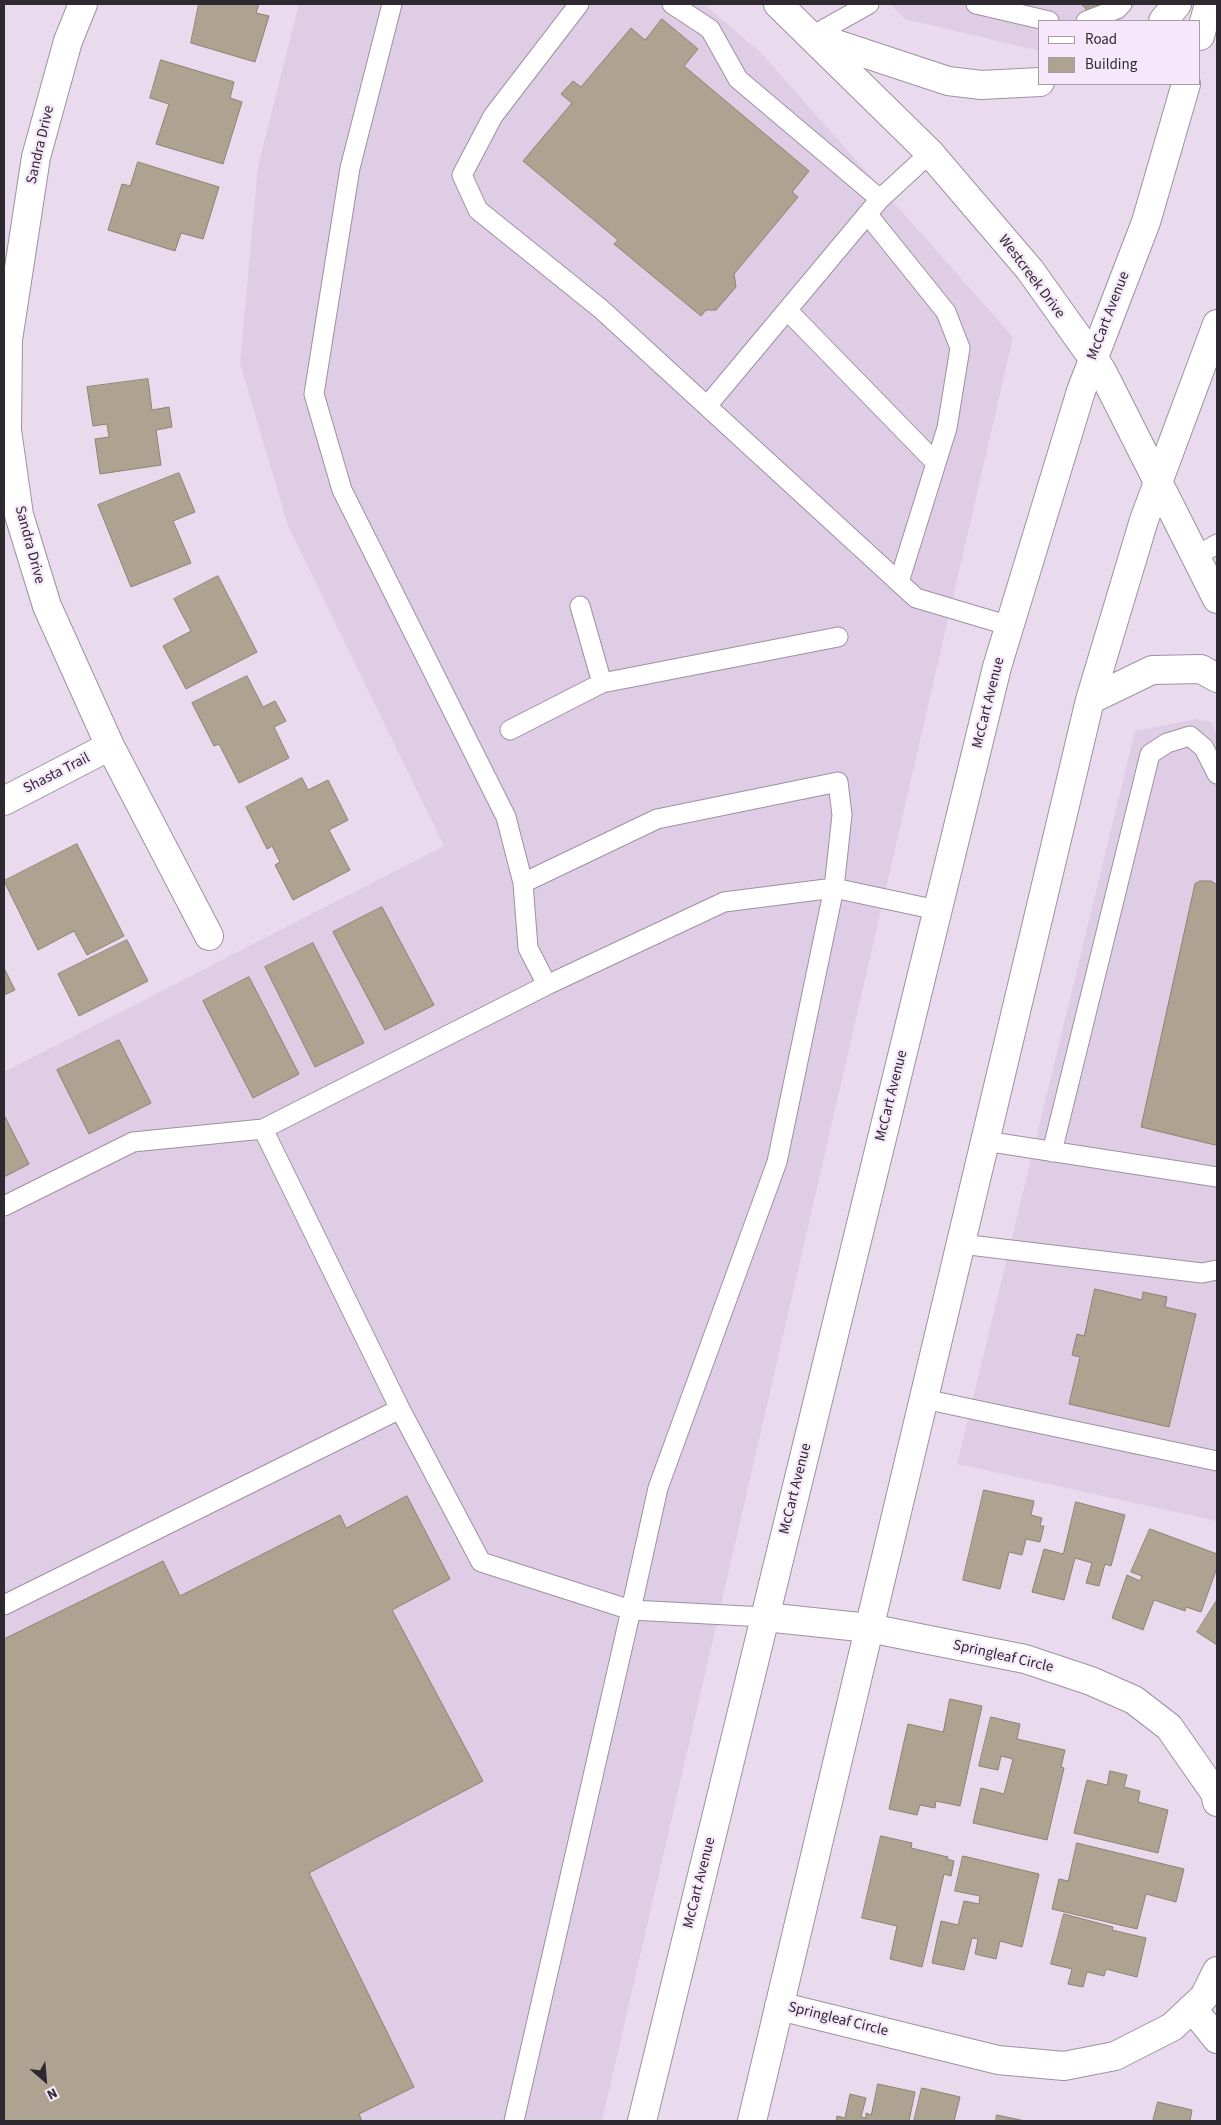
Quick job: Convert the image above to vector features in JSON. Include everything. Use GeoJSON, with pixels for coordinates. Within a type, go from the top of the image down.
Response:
{"type":"FeatureCollection","features":[{"type":"Feature","properties":{"kind":"main road","name":"Sandra Drive"},"geometry":{"type":"LineString","coordinates":[[83,4],[68,41],[36,157],[8,340],[7,430],[19,514],[46,606],[110,746],[210,936]]}},
{"type":"Feature","properties":{"kind":"main road","name":"Westcreek Drive"},"geometry":{"type":"LineString","coordinates":[[778,4],[930,153],[1030,270],[1102,371],[1158,483],[1206,550],[1217,599]]}},
{"type":"Feature","properties":{"kind":"main road"},"geometry":{"type":"LineString","coordinates":[[1164,20],[1177,4]]}},
{"type":"Feature","properties":{"kind":"main road"},"geometry":{"type":"LineString","coordinates":[[1201,32],[1209,4]]}},
{"type":"Feature","properties":{"kind":"main road"},"geometry":{"type":"LineString","coordinates":[[812,36],[948,81],[981,85],[1038,82]]}},
{"type":"Feature","properties":{"kind":"main road","name":"McCart Avenue"},"geometry":{"type":"LineString","coordinates":[[642,2121],[997,667],[1071,421],[1092,359],[1146,222],[1186,85]]}},
{"type":"Feature","properties":{"kind":"main road"},"geometry":{"type":"LineString","coordinates":[[752,2121],[1090,700],[1144,520],[1214,339]]}},
{"type":"Feature","properties":{"kind":"main road"},"geometry":{"type":"LineString","coordinates":[[1090,700],[1152,670],[1201,669],[1217,678]]}},
{"type":"Feature","properties":{"kind":"main road","name":"Shasta Trail"},"geometry":{"type":"LineString","coordinates":[[4,800],[110,746]]}},
{"type":"Feature","properties":{"kind":"main road","name":"Springleaf Circle"},"geometry":{"type":"LineString","coordinates":[[765,1617],[869,1628],[1025,1659],[1091,1681],[1134,1700],[1169,1727],[1215,1793],[1217,1802]]}},
{"type":"Feature","properties":{"kind":"main road","name":"Springleaf Circle"},"geometry":{"type":"LineString","coordinates":[[779,2006],[998,2060],[1064,2066],[1115,2056],[1172,2027],[1204,1997],[1217,1971]]}},
{"type":"Feature","properties":{"kind":"main road"},"geometry":{"type":"LineString","coordinates":[[1192,2008],[1217,2039]]}},
{"type":"Feature","properties":{"kind":"lane"},"geometry":{"type":"LineString","coordinates":[[392,4],[350,168],[314,394],[342,490],[506,817],[523,883],[528,948],[547,985]]}},
{"type":"Feature","properties":{"kind":"lane"},"geometry":{"type":"LineString","coordinates":[[578,4],[493,116],[462,175],[478,210],[601,309],[916,598],[1010,626]]}},
{"type":"Feature","properties":{"kind":"lane"},"geometry":{"type":"LineString","coordinates":[[672,4],[710,29],[738,79],[880,200]]}},
{"type":"Feature","properties":{"kind":"lane"},"geometry":{"type":"LineString","coordinates":[[812,36],[869,4]]}},
{"type":"Feature","properties":{"kind":"lane"},"geometry":{"type":"LineString","coordinates":[[976,4],[1045,20]]}},
{"type":"Feature","properties":{"kind":"lane"},"geometry":{"type":"LineString","coordinates":[[1089,20],[1117,9],[1122,4]]}},
{"type":"Feature","properties":{"kind":"lane"},"geometry":{"type":"LineString","coordinates":[[707,406],[880,200],[930,153]]}},
{"type":"Feature","properties":{"kind":"lane"},"geometry":{"type":"LineString","coordinates":[[868,215],[946,312],[960,348],[948,428],[899,582]]}},
{"type":"Feature","properties":{"kind":"lane"},"geometry":{"type":"LineString","coordinates":[[787,310],[936,464]]}},
{"type":"Feature","properties":{"kind":"lane"},"geometry":{"type":"LineString","coordinates":[[580,606],[602,683]]}},
{"type":"Feature","properties":{"kind":"lane"},"geometry":{"type":"LineString","coordinates":[[510,730],[602,683],[838,637]]}},
{"type":"Feature","properties":{"kind":"lane"},"geometry":{"type":"LineString","coordinates":[[1052,1152],[1150,754],[1167,743],[1190,736],[1204,748],[1217,774]]}},
{"type":"Feature","properties":{"kind":"lane"},"geometry":{"type":"LineString","coordinates":[[514,2121],[658,1488],[777,1162],[834,888],[842,815],[838,782],[657,819],[523,883]]}},
{"type":"Feature","properties":{"kind":"lane"},"geometry":{"type":"LineString","coordinates":[[4,1206],[133,1142],[263,1129],[547,985],[724,902],[834,888],[938,910]]}},
{"type":"Feature","properties":{"kind":"lane"},"geometry":{"type":"LineString","coordinates":[[263,1129],[400,1409],[481,1562],[631,1610],[765,1617]]}},
{"type":"Feature","properties":{"kind":"lane"},"geometry":{"type":"LineString","coordinates":[[985,1141],[1217,1177]]}},
{"type":"Feature","properties":{"kind":"lane"},"geometry":{"type":"LineString","coordinates":[[961,1244],[1202,1273],[1217,1270]]}},
{"type":"Feature","properties":{"kind":"lane"},"geometry":{"type":"LineString","coordinates":[[924,1398],[1217,1461]]}},
{"type":"Feature","properties":{"kind":"lane"},"geometry":{"type":"LineString","coordinates":[[4,1605],[400,1409]]}},
{"type":"Feature","properties":{"kind":"shaded area"},"geometry":{"type":"Polygon","coordinates":[[[299,4],[704,4],[762,54],[1013,337],[602,2121],[4,2121],[4,1072],[444,846],[288,526],[240,363],[258,166],[299,4]]]}},
{"type":"Feature","properties":{"kind":"shaded area"},"geometry":{"type":"Polygon","coordinates":[[[890,4],[1136,4],[1120,20],[1038,20],[1038,51],[905,19],[890,4]]]}},
{"type":"Feature","properties":{"kind":"shaded area"},"geometry":{"type":"Polygon","coordinates":[[[1197,719],[1211,722],[1217,734],[1217,1521],[957,1464],[1135,731],[1197,719]]]}},
{"type":"Feature","properties":{"kind":"building"},"geometry":{"type":"Polygon","coordinates":[[[199,4],[259,4],[256,13],[269,16],[255,62],[191,43],[199,4]]]}},
{"type":"Feature","properties":{"kind":"building"},"geometry":{"type":"Polygon","coordinates":[[[1082,4],[1099,4],[1089,12],[1082,4]]]}},
{"type":"Feature","properties":{"kind":"building"},"geometry":{"type":"Polygon","coordinates":[[[662,19],[698,49],[684,66],[809,171],[792,192],[798,197],[734,274],[736,287],[716,310],[706,310],[701,316],[614,244],[618,240],[523,161],[572,103],[561,94],[573,81],[581,87],[631,28],[645,40],[662,19]]]}},
{"type":"Feature","properties":{"kind":"building"},"geometry":{"type":"Polygon","coordinates":[[[161,60],[234,82],[230,98],[242,102],[223,164],[156,144],[169,104],[150,98],[161,60]]]}},
{"type":"Feature","properties":{"kind":"building"},"geometry":{"type":"Polygon","coordinates":[[[138,162],[219,187],[203,239],[181,233],[175,251],[108,230],[122,184],[130,186],[138,162]]]}},
{"type":"Feature","properties":{"kind":"building"},"geometry":{"type":"Polygon","coordinates":[[[148,379],[152,410],[169,407],[172,427],[156,430],[161,465],[100,474],[95,439],[109,437],[107,424],[93,426],[87,387],[148,379]]]}},
{"type":"Feature","properties":{"kind":"building"},"geometry":{"type":"Polygon","coordinates":[[[179,473],[195,512],[173,521],[191,563],[131,587],[98,505],[179,473]]]}},
{"type":"Feature","properties":{"kind":"building"},"geometry":{"type":"Polygon","coordinates":[[[218,576],[257,652],[186,689],[163,646],[191,631],[174,599],[218,576]]]}},
{"type":"Feature","properties":{"kind":"building"},"geometry":{"type":"Polygon","coordinates":[[[247,676],[263,707],[275,701],[286,721],[274,727],[289,758],[239,783],[219,744],[214,746],[192,703],[247,676]]]}},
{"type":"Feature","properties":{"kind":"building"},"geometry":{"type":"Polygon","coordinates":[[[302,778],[308,790],[328,780],[348,820],[329,830],[350,870],[293,900],[275,865],[280,862],[272,846],[267,849],[246,807],[302,778]]]}},
{"type":"Feature","properties":{"kind":"building"},"geometry":{"type":"Polygon","coordinates":[[[77,844],[124,936],[87,955],[74,931],[38,950],[4,881],[77,844]]]}},
{"type":"Feature","properties":{"kind":"building"},"geometry":{"type":"Polygon","coordinates":[[[1200,881],[1211,881],[1217,885],[1217,1144],[1215,1145],[1141,1127],[1195,884],[1200,881]]]}},
{"type":"Feature","properties":{"kind":"building"},"geometry":{"type":"Polygon","coordinates":[[[382,907],[434,1005],[385,1030],[333,932],[382,907]]]}},
{"type":"Feature","properties":{"kind":"building"},"geometry":{"type":"Polygon","coordinates":[[[127,940],[148,981],[79,1016],[58,974],[127,940]]]}},
{"type":"Feature","properties":{"kind":"building"},"geometry":{"type":"Polygon","coordinates":[[[313,943],[364,1043],[315,1067],[265,967],[313,943]]]}},
{"type":"Feature","properties":{"kind":"building"},"geometry":{"type":"Polygon","coordinates":[[[4,968],[15,990],[4,995],[4,968]]]}},
{"type":"Feature","properties":{"kind":"building"},"geometry":{"type":"Polygon","coordinates":[[[249,977],[299,1074],[253,1098],[203,1001],[249,977]]]}},
{"type":"Feature","properties":{"kind":"building"},"geometry":{"type":"Polygon","coordinates":[[[119,1040],[151,1103],[89,1134],[57,1070],[119,1040]]]}},
{"type":"Feature","properties":{"kind":"building"},"geometry":{"type":"Polygon","coordinates":[[[4,1118],[29,1164],[4,1177],[4,1118]]]}},
{"type":"Feature","properties":{"kind":"building"},"geometry":{"type":"Polygon","coordinates":[[[1095,1289],[1142,1300],[1143,1292],[1167,1297],[1165,1307],[1196,1314],[1169,1427],[1069,1404],[1080,1357],[1072,1355],[1077,1334],[1084,1336],[1095,1289]]]}},
{"type":"Feature","properties":{"kind":"building"},"geometry":{"type":"Polygon","coordinates":[[[984,1490],[1034,1501],[1031,1515],[1042,1518],[1040,1526],[1044,1526],[1040,1542],[1026,1539],[1022,1555],[1009,1552],[1000,1589],[963,1580],[984,1490]]]}},
{"type":"Feature","properties":{"kind":"building"},"geometry":{"type":"Polygon","coordinates":[[[407,1496],[450,1579],[392,1610],[483,1781],[309,1873],[414,2087],[359,2114],[362,2121],[4,2121],[4,1639],[163,1561],[180,1596],[340,1515],[346,1528],[407,1496]]]}},
{"type":"Feature","properties":{"kind":"building"},"geometry":{"type":"Polygon","coordinates":[[[1076,1502],[1125,1515],[1111,1566],[1105,1564],[1099,1586],[1086,1583],[1092,1563],[1075,1558],[1064,1600],[1032,1592],[1044,1549],[1063,1554],[1076,1502]]]}},
{"type":"Feature","properties":{"kind":"building"},"geometry":{"type":"Polygon","coordinates":[[[1150,1529],[1217,1554],[1217,1568],[1201,1612],[1186,1607],[1185,1611],[1154,1600],[1143,1630],[1112,1618],[1127,1575],[1140,1581],[1142,1576],[1131,1572],[1150,1529]]]}},
{"type":"Feature","properties":{"kind":"building"},"geometry":{"type":"Polygon","coordinates":[[[1217,1600],[1217,1645],[1197,1632],[1217,1600]]]}},
{"type":"Feature","properties":{"kind":"building"},"geometry":{"type":"Polygon","coordinates":[[[950,1699],[982,1706],[960,1806],[936,1801],[935,1808],[920,1805],[917,1815],[889,1809],[908,1724],[943,1732],[950,1699]]]}},
{"type":"Feature","properties":{"kind":"building"},"geometry":{"type":"Polygon","coordinates":[[[991,1717],[1020,1724],[1017,1739],[1065,1750],[1061,1767],[1064,1768],[1047,1840],[973,1823],[981,1788],[1004,1794],[1013,1759],[1001,1756],[998,1770],[979,1766],[991,1717]]]}},
{"type":"Feature","properties":{"kind":"building"},"geometry":{"type":"Polygon","coordinates":[[[1110,1771],[1127,1775],[1124,1787],[1140,1791],[1138,1802],[1168,1810],[1158,1853],[1074,1833],[1087,1780],[1107,1785],[1110,1771]]]}},
{"type":"Feature","properties":{"kind":"building"},"geometry":{"type":"Polygon","coordinates":[[[881,1836],[912,1843],[911,1848],[948,1857],[947,1859],[954,1861],[951,1876],[944,1874],[922,1967],[890,1959],[897,1926],[862,1918],[881,1836]]]}},
{"type":"Feature","properties":{"kind":"building"},"geometry":{"type":"Polygon","coordinates":[[[1077,1843],[1184,1869],[1176,1902],[1146,1894],[1137,1929],[1052,1909],[1059,1879],[1068,1881],[1077,1843]]]}},
{"type":"Feature","properties":{"kind":"building"},"geometry":{"type":"Polygon","coordinates":[[[963,1856],[1039,1874],[1022,1947],[1000,1941],[996,1959],[975,1954],[978,1939],[972,1938],[964,1970],[932,1963],[941,1921],[958,1925],[964,1901],[979,1904],[980,1896],[955,1891],[963,1856]]]}},
{"type":"Feature","properties":{"kind":"building"},"geometry":{"type":"Polygon","coordinates":[[[1064,1914],[1113,1927],[1112,1930],[1146,1938],[1137,1977],[1106,1969],[1104,1976],[1087,1972],[1083,1987],[1068,1984],[1072,1969],[1051,1964],[1064,1914]]]}},
{"type":"Feature","properties":{"kind":"building"},"geometry":{"type":"Polygon","coordinates":[[[878,2084],[915,2092],[909,2121],[836,2121],[837,2116],[845,2118],[850,2094],[866,2098],[861,2117],[866,2118],[866,2113],[871,2115],[878,2084]]]}},
{"type":"Feature","properties":{"kind":"building"},"geometry":{"type":"Polygon","coordinates":[[[922,2088],[960,2097],[954,2121],[914,2121],[922,2088]]]}},
{"type":"Feature","properties":{"kind":"building"},"geometry":{"type":"Polygon","coordinates":[[[1158,2102],[1192,2110],[1190,2121],[1153,2121],[1158,2102]]]}},
{"type":"Feature","properties":{"kind":"building"},"geometry":{"type":"Polygon","coordinates":[[[997,2115],[1025,2121],[996,2121],[997,2115]]]}}]}
